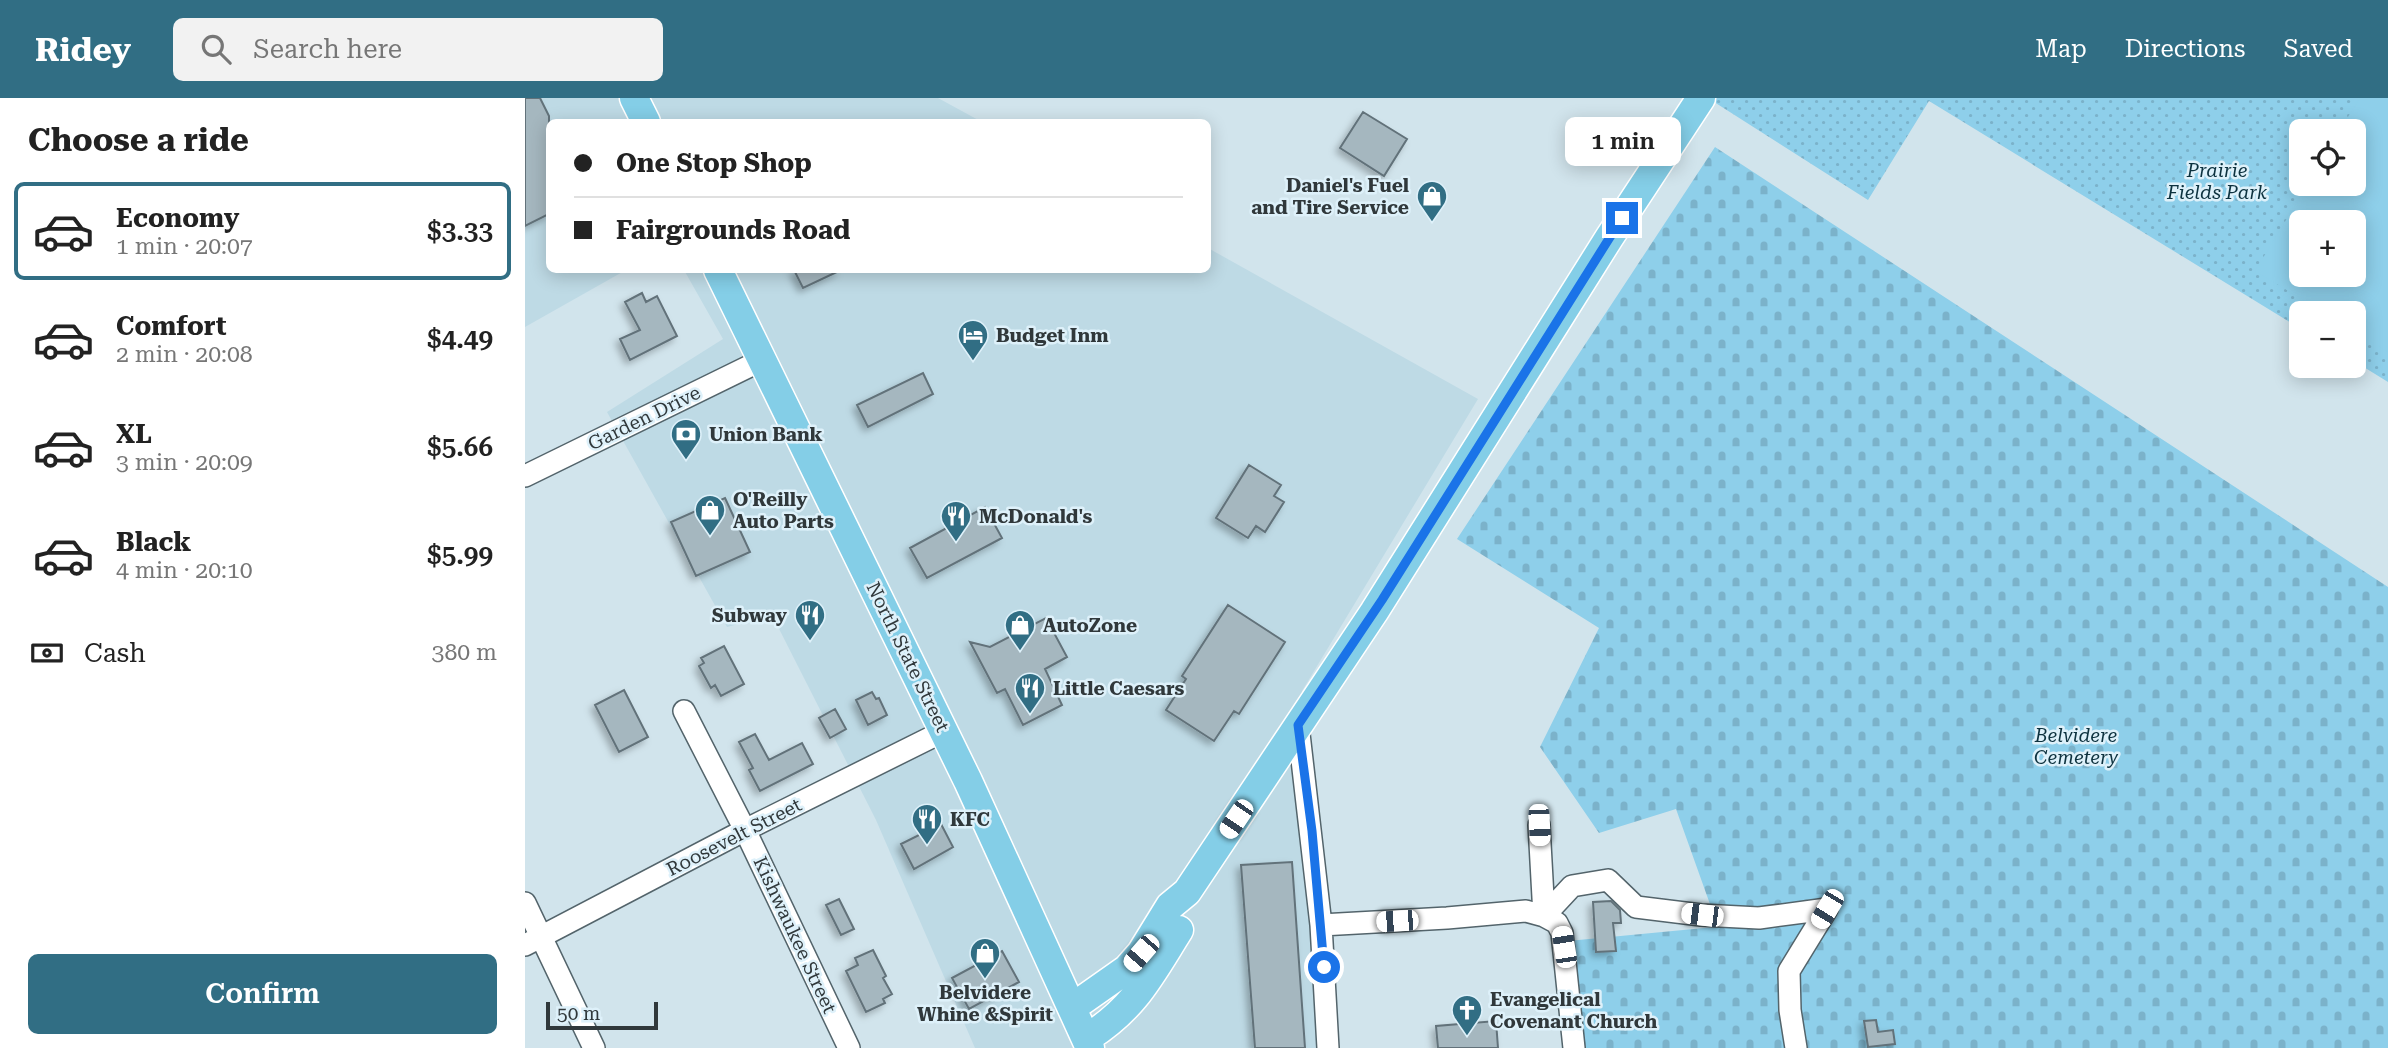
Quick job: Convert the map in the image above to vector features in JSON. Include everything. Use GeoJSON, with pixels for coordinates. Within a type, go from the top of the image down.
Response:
{"type":"FeatureCollection","features":[{"type":"Feature","properties":{"kind":"main road"},"geometry":{"type":"LineString","coordinates":[[634,98],[644,119]]}},
{"type":"Feature","properties":{"kind":"main road"},"geometry":{"type":"LineString","coordinates":[[1073,1007],[1128,969],[1156,932],[1170,906],[1187,892],[1382,600],[1609,238],[1701,98]]}},
{"type":"Feature","properties":{"kind":"main road","name":"North State Street"},"geometry":{"type":"LineString","coordinates":[[718,273],[944,731],[1088,1043]]}},
{"type":"Feature","properties":{"kind":"main road"},"geometry":{"type":"LineString","coordinates":[[1088,1043],[1123,1012],[1140,992],[1189,912],[1187,892]]}},
{"type":"Feature","properties":{"kind":"street","name":"Garden Drive"},"geometry":{"type":"LineString","coordinates":[[525,476],[762,360]]}},
{"type":"Feature","properties":{"kind":"street","name":"Kishwaukee Street"},"geometry":{"type":"LineString","coordinates":[[684,711],[745,830],[849,1048]]}},
{"type":"Feature","properties":{"kind":"street"},"geometry":{"type":"LineString","coordinates":[[1298,725],[1321,925],[1328,1048]]}},
{"type":"Feature","properties":{"kind":"street","name":"Roosevelt Street"},"geometry":{"type":"LineString","coordinates":[[533,941],[745,830],[944,731]]}},
{"type":"Feature","properties":{"kind":"street"},"geometry":{"type":"LineString","coordinates":[[1539,825],[1544,916]]}},
{"type":"Feature","properties":{"kind":"street"},"geometry":{"type":"LineString","coordinates":[[1544,916],[1572,886],[1608,880],[1636,907],[1759,918],[1827,909],[1789,971],[1790,1010],[1796,1048]]}},
{"type":"Feature","properties":{"kind":"street"},"geometry":{"type":"LineString","coordinates":[[525,903],[533,941],[594,1048]]}},
{"type":"Feature","properties":{"kind":"street"},"geometry":{"type":"LineString","coordinates":[[1321,925],[1525,911],[1544,916],[1557,923],[1562,933],[1574,1048]]}},
{"type":"Feature","properties":{"kind":"shaded area"},"geometry":{"type":"Polygon","coordinates":[[[525,98],[938,98],[976,119],[546,119],[546,273],[621,273],[525,327],[525,98]]]}},
{"type":"Feature","properties":{"kind":"shaded area"},"geometry":{"type":"Polygon","coordinates":[[[1211,250],[1478,399],[1302,691],[1320,1048],[975,1048],[876,820],[772,615],[727,627],[607,412],[723,339],[686,273],[1211,273],[1211,250]]]}},
{"type":"Feature","properties":{"kind":"green space","name":"Prairie Fields Park"},"geometry":{"type":"Polygon","coordinates":[[[1712,98],[2388,98],[2388,382],[2366,368],[2366,301],[2289,301],[2289,322],[1929,101],[1868,200],[1711,100],[1712,98]]]}},
{"type":"Feature","properties":{"kind":"green space"},"geometry":{"type":"Polygon","coordinates":[[[2360,98],[2388,98],[2388,352],[2366,338],[2366,301],[2305,301],[2255,271],[2289,215],[2289,287],[2366,287],[2366,210],[2292,210],[2301,196],[2366,196],[2366,119],[2347,119],[2360,98]]]}},
{"type":"Feature","properties":{"kind":"green space","name":"Belvidere Cemetery"},"geometry":{"type":"Polygon","coordinates":[[[1715,147],[2388,587],[2388,1048],[1577,1048],[1568,941],[1820,917],[1711,907],[1676,809],[1599,833],[1540,747],[1599,628],[1457,539],[1715,147]]]}},
{"type":"Feature","properties":{"kind":"building"},"geometry":{"type":"Polygon","coordinates":[[[525,98],[540,98],[549,116],[549,119],[546,119],[546,216],[525,226],[525,98]]]}},
{"type":"Feature","properties":{"kind":"building"},"geometry":{"type":"Polygon","coordinates":[[[1363,112],[1407,139],[1384,176],[1340,148],[1363,112]]]}},
{"type":"Feature","properties":{"kind":"building"},"geometry":{"type":"Polygon","coordinates":[[[796,273],[835,273],[803,288],[796,273]]]}},
{"type":"Feature","properties":{"kind":"building"},"geometry":{"type":"Polygon","coordinates":[[[642,293],[646,302],[657,296],[677,336],[630,360],[620,339],[640,330],[625,302],[642,293]]]}},
{"type":"Feature","properties":{"kind":"building"},"geometry":{"type":"Polygon","coordinates":[[[923,373],[933,394],[868,427],[857,405],[923,373]]]}},
{"type":"Feature","properties":{"kind":"building"},"geometry":{"type":"Polygon","coordinates":[[[1249,465],[1281,485],[1274,496],[1284,502],[1265,532],[1256,526],[1248,538],[1216,518],[1249,465]]]}},
{"type":"Feature","properties":{"kind":"building","name":"O'Reilly Auto Parts"},"geometry":{"type":"Polygon","coordinates":[[[725,498],[750,552],[696,576],[671,522],[725,498]]]}},
{"type":"Feature","properties":{"kind":"building","name":"McDonald's"},"geometry":{"type":"Polygon","coordinates":[[[985,507],[1002,538],[927,578],[910,548],[985,507]]]}},
{"type":"Feature","properties":{"kind":"building"},"geometry":{"type":"Polygon","coordinates":[[[1228,605],[1285,642],[1239,714],[1234,711],[1214,741],[1166,710],[1186,679],[1182,676],[1228,605]]]}},
{"type":"Feature","properties":{"kind":"building","name":"AutoZone"},"geometry":{"type":"Polygon","coordinates":[[[1046,618],[1067,657],[1045,669],[1062,705],[1023,725],[1005,689],[997,693],[970,642],[990,647],[1046,618]]]}},
{"type":"Feature","properties":{"kind":"building"},"geometry":{"type":"Polygon","coordinates":[[[724,646],[744,684],[721,696],[715,685],[711,688],[699,666],[704,663],[701,658],[724,646]]]}},
{"type":"Feature","properties":{"kind":"building"},"geometry":{"type":"Polygon","coordinates":[[[624,690],[648,737],[619,752],[595,705],[624,690]]]}},
{"type":"Feature","properties":{"kind":"building"},"geometry":{"type":"Polygon","coordinates":[[[872,692],[876,699],[879,698],[887,715],[868,725],[856,700],[872,692]]]}},
{"type":"Feature","properties":{"kind":"building"},"geometry":{"type":"Polygon","coordinates":[[[835,709],[846,729],[830,738],[819,718],[835,709]]]}},
{"type":"Feature","properties":{"kind":"building"},"geometry":{"type":"Polygon","coordinates":[[[755,734],[769,760],[802,743],[813,764],[760,791],[749,770],[753,768],[739,742],[755,734]]]}},
{"type":"Feature","properties":{"kind":"building","name":"KFC"},"geometry":{"type":"Polygon","coordinates":[[[941,824],[953,847],[914,869],[901,844],[941,824]]]}},
{"type":"Feature","properties":{"kind":"building"},"geometry":{"type":"Polygon","coordinates":[[[1292,862],[1305,1048],[1255,1048],[1241,865],[1292,862]]]}},
{"type":"Feature","properties":{"kind":"building"},"geometry":{"type":"Polygon","coordinates":[[[839,899],[854,929],[841,935],[826,905],[839,899]]]}},
{"type":"Feature","properties":{"kind":"building"},"geometry":{"type":"Polygon","coordinates":[[[1611,901],[1620,910],[1621,923],[1613,923],[1616,951],[1596,952],[1593,902],[1611,901]]]}},
{"type":"Feature","properties":{"kind":"building"},"geometry":{"type":"Polygon","coordinates":[[[873,950],[892,994],[883,999],[885,1003],[866,1012],[846,971],[858,965],[855,958],[873,950]]]}},
{"type":"Feature","properties":{"kind":"building","name":"Belvidere Whine &Spirit"},"geometry":{"type":"Polygon","coordinates":[[[1002,951],[1019,982],[969,1009],[952,978],[1002,951]]]}},
{"type":"Feature","properties":{"kind":"building"},"geometry":{"type":"Polygon","coordinates":[[[1876,1020],[1878,1032],[1893,1030],[1895,1044],[1868,1047],[1864,1021],[1876,1020]]]}},
{"type":"Feature","properties":{"kind":"building","name":"Evangelical Covenant Church"},"geometry":{"type":"Polygon","coordinates":[[[1496,1021],[1498,1048],[1438,1048],[1436,1026],[1496,1021]]]}},
{"type":"Feature","properties":{"kind":"place","name":"Daniel's Fuel and Tire Service"},"geometry":{"type":"Point","coordinates":[1432,223]}},
{"type":"Feature","properties":{"kind":"place","name":"Budget Inm"},"geometry":{"type":"Point","coordinates":[973,362]}},
{"type":"Feature","properties":{"kind":"place","name":"Union Bank"},"geometry":{"type":"Point","coordinates":[686,461]}},
{"type":"Feature","properties":{"kind":"place","name":"O'Reilly Auto Parts"},"geometry":{"type":"Point","coordinates":[710,537]}},
{"type":"Feature","properties":{"kind":"place","name":"McDonald's"},"geometry":{"type":"Point","coordinates":[956,543]}},
{"type":"Feature","properties":{"kind":"place","name":"Subway"},"geometry":{"type":"Point","coordinates":[810,642]}},
{"type":"Feature","properties":{"kind":"place","name":"AutoZone"},"geometry":{"type":"Point","coordinates":[1020,652]}},
{"type":"Feature","properties":{"kind":"place","name":"Little Caesars"},"geometry":{"type":"Point","coordinates":[1030,715]}},
{"type":"Feature","properties":{"kind":"place","name":"KFC"},"geometry":{"type":"Point","coordinates":[927,846]}},
{"type":"Feature","properties":{"kind":"place","name":"Belvidere Whine &Spirit"},"geometry":{"type":"Point","coordinates":[985,980]}},
{"type":"Feature","properties":{"kind":"place","name":"Evangelical Covenant Church"},"geometry":{"type":"Point","coordinates":[1467,1037]}},
{"type":"Feature","properties":{"kind":"route"},"geometry":{"type":"LineString","coordinates":[[1324,967],[1312,831],[1298,725],[1382,600],[1622,218]]}}]}
